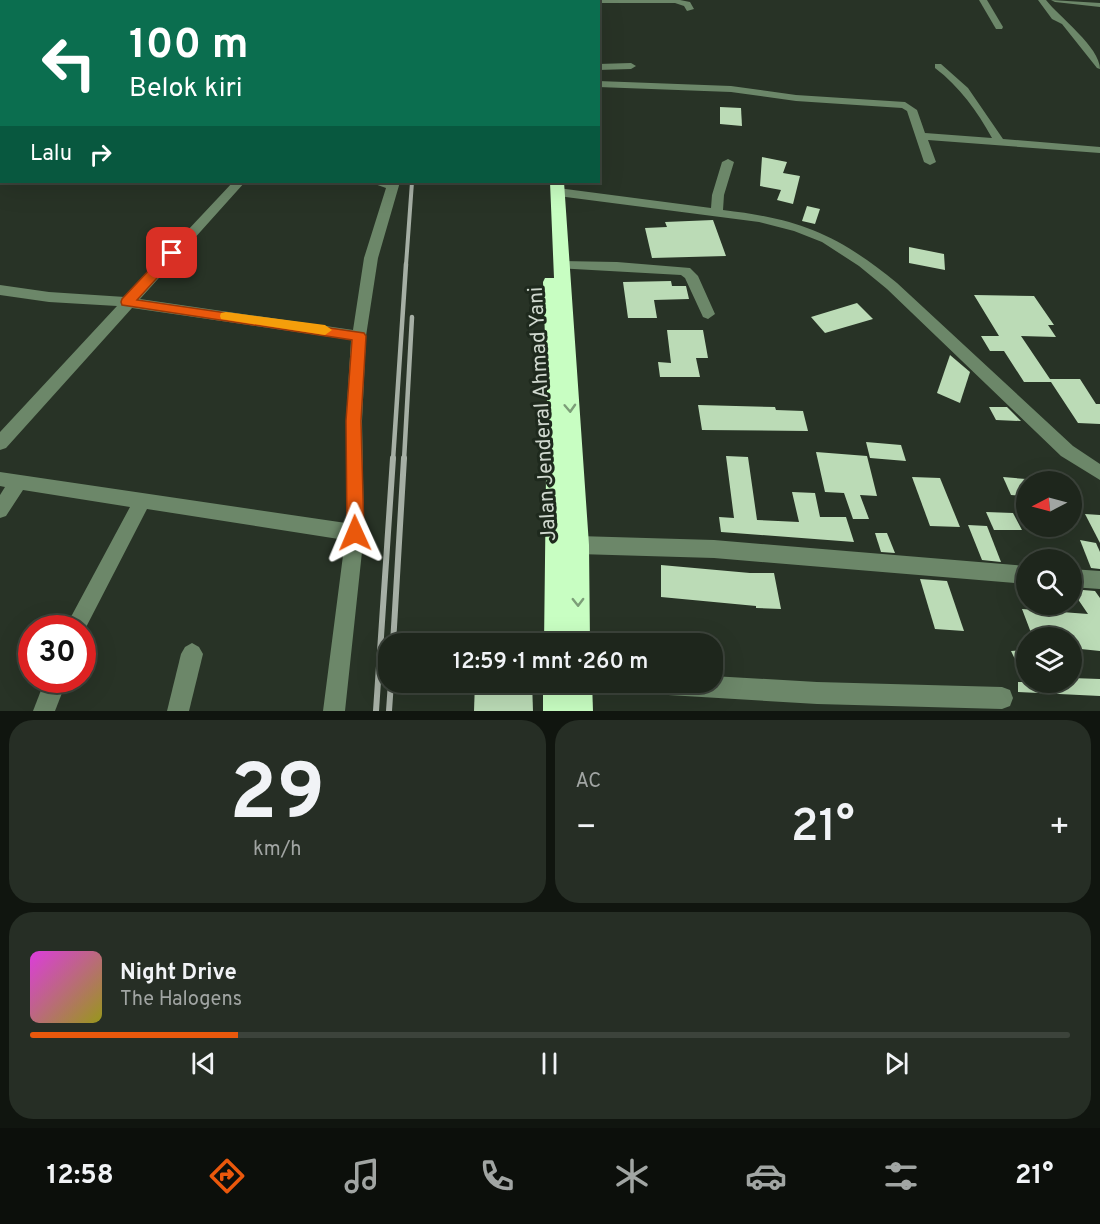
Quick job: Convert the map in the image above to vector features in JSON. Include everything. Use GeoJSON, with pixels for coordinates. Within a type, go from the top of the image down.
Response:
{"type":"FeatureCollection","features":[{"type":"Feature","properties":{"kind":"highway","name":"Jalan Jenderal Ahmad Yani"},"geometry":{"type":"LineString","coordinates":[[554,185],[578,545],[578,633]]}},
{"type":"Feature","properties":{"kind":"highway"},"geometry":{"type":"LineString","coordinates":[[554,185],[556,633]]}},
{"type":"Feature","properties":{"kind":"highway"},"geometry":{"type":"LineString","coordinates":[[556,693],[556,711]]}},
{"type":"Feature","properties":{"kind":"highway"},"geometry":{"type":"LineString","coordinates":[[579,693],[580,711]]}},
{"type":"Feature","properties":{"kind":"street"},"geometry":{"type":"LineString","coordinates":[[984,0],[999,27]]}},
{"type":"Feature","properties":{"kind":"street"},"geometry":{"type":"LineString","coordinates":[[1042,0],[1055,17],[1065,22],[1100,66]]}},
{"type":"Feature","properties":{"kind":"street"},"geometry":{"type":"LineString","coordinates":[[1055,0],[1100,5]]}},
{"type":"Feature","properties":{"kind":"street"},"geometry":{"type":"LineString","coordinates":[[600,1],[675,1],[687,4],[690,9]]}},
{"type":"Feature","properties":{"kind":"street"},"geometry":{"type":"LineString","coordinates":[[600,67],[631,66]]}},
{"type":"Feature","properties":{"kind":"street"},"geometry":{"type":"LineString","coordinates":[[938,66],[949,73],[968,96],[991,125],[1000,142]]}},
{"type":"Feature","properties":{"kind":"street"},"geometry":{"type":"LineString","coordinates":[[600,84],[731,89],[809,99],[905,105],[912,110],[923,136],[930,162]]}},
{"type":"Feature","properties":{"kind":"street"},"geometry":{"type":"LineString","coordinates":[[923,136],[1100,150]]}},
{"type":"Feature","properties":{"kind":"street"},"geometry":{"type":"LineString","coordinates":[[717,211],[720,187],[728,162]]}},
{"type":"Feature","properties":{"kind":"street"},"geometry":{"type":"LineString","coordinates":[[0,442],[239,183]]}},
{"type":"Feature","properties":{"kind":"street"},"geometry":{"type":"LineString","coordinates":[[334,711],[355,533],[354,421],[359,336],[371,258],[387,183]]}},
{"type":"Feature","properties":{"kind":"street"},"geometry":{"type":"LineString","coordinates":[[554,185],[760,218],[798,228],[826,239],[864,263],[930,321],[1067,451],[1100,473]]}},
{"type":"Feature","properties":{"kind":"street"},"geometry":{"type":"LineString","coordinates":[[561,265],[685,271],[691,276],[708,314]]}},
{"type":"Feature","properties":{"kind":"street"},"geometry":{"type":"LineString","coordinates":[[0,290],[49,297],[127,302],[359,336]]}},
{"type":"Feature","properties":{"kind":"street"},"geometry":{"type":"LineString","coordinates":[[0,479],[355,533]]}},
{"type":"Feature","properties":{"kind":"street"},"geometry":{"type":"LineString","coordinates":[[0,510],[20,482]]}},
{"type":"Feature","properties":{"kind":"street"},"geometry":{"type":"LineString","coordinates":[[82,615],[142,501]]}},
{"type":"Feature","properties":{"kind":"street"},"geometry":{"type":"LineString","coordinates":[[578,545],[714,549],[1016,574]]}},
{"type":"Feature","properties":{"kind":"street"},"geometry":{"type":"LineString","coordinates":[[1082,579],[1100,580]]}},
{"type":"Feature","properties":{"kind":"street"},"geometry":{"type":"LineString","coordinates":[[178,711],[192,654]]}},
{"type":"Feature","properties":{"kind":"street"},"geometry":{"type":"LineString","coordinates":[[723,687],[817,693],[1002,698]]}},
{"type":"Feature","properties":{"kind":"street"},"geometry":{"type":"LineString","coordinates":[[44,711],[51,693]]}},
{"type":"Feature","properties":{"kind":"building"},"geometry":{"type":"Polygon","coordinates":[[[720,107],[741,108],[742,126],[720,124],[720,107]]]}},
{"type":"Feature","properties":{"kind":"building"},"geometry":{"type":"Polygon","coordinates":[[[762,157],[787,162],[783,173],[800,176],[793,204],[777,200],[781,190],[760,186],[762,157]]]}},
{"type":"Feature","properties":{"kind":"building"},"geometry":{"type":"Polygon","coordinates":[[[807,206],[820,209],[815,224],[802,221],[807,206]]]}},
{"type":"Feature","properties":{"kind":"building"},"geometry":{"type":"Polygon","coordinates":[[[713,220],[726,256],[652,258],[645,228],[667,227],[665,222],[713,220]]]}},
{"type":"Feature","properties":{"kind":"building"},"geometry":{"type":"Polygon","coordinates":[[[909,247],[944,254],[945,270],[909,263],[909,247]]]}},
{"type":"Feature","properties":{"kind":"building"},"geometry":{"type":"Polygon","coordinates":[[[671,281],[672,286],[686,286],[689,299],[654,300],[657,318],[628,318],[623,282],[671,281]]]}},
{"type":"Feature","properties":{"kind":"building"},"geometry":{"type":"Polygon","coordinates":[[[974,295],[1034,296],[1054,325],[1048,325],[1056,337],[1021,336],[1050,379],[1080,379],[1096,404],[1100,404],[1100,424],[1078,423],[1051,382],[1024,382],[1004,351],[990,351],[981,336],[999,336],[974,295]]]}},
{"type":"Feature","properties":{"kind":"building"},"geometry":{"type":"Polygon","coordinates":[[[857,303],[873,319],[825,333],[811,317],[857,303]]]}},
{"type":"Feature","properties":{"kind":"building"},"geometry":{"type":"Polygon","coordinates":[[[667,330],[703,330],[708,358],[696,358],[700,377],[660,377],[658,362],[671,363],[667,330]]]}},
{"type":"Feature","properties":{"kind":"building"},"geometry":{"type":"Polygon","coordinates":[[[950,355],[970,372],[960,403],[937,393],[950,355]]]}},
{"type":"Feature","properties":{"kind":"building"},"geometry":{"type":"Polygon","coordinates":[[[698,405],[775,407],[776,410],[803,411],[808,431],[702,430],[698,405]]]}},
{"type":"Feature","properties":{"kind":"building"},"geometry":{"type":"Polygon","coordinates":[[[989,407],[1007,407],[1021,421],[996,420],[989,407]]]}},
{"type":"Feature","properties":{"kind":"building"},"geometry":{"type":"Polygon","coordinates":[[[866,442],[901,445],[906,461],[870,458],[866,442]]]}},
{"type":"Feature","properties":{"kind":"building"},"geometry":{"type":"Polygon","coordinates":[[[816,452],[867,456],[877,496],[860,495],[869,519],[853,519],[844,493],[825,492],[816,452]]]}},
{"type":"Feature","properties":{"kind":"building"},"geometry":{"type":"Polygon","coordinates":[[[726,456],[748,457],[757,520],[799,522],[792,492],[815,493],[820,517],[846,517],[854,542],[721,532],[719,517],[734,518],[726,456]]]}},
{"type":"Feature","properties":{"kind":"building"},"geometry":{"type":"Polygon","coordinates":[[[912,477],[940,478],[960,527],[930,526],[912,477]]]}},
{"type":"Feature","properties":{"kind":"building"},"geometry":{"type":"Polygon","coordinates":[[[1003,477],[1016,478],[1016,495],[1011,495],[1003,477]]]}},
{"type":"Feature","properties":{"kind":"building"},"geometry":{"type":"Polygon","coordinates":[[[986,512],[1013,513],[1016,519],[1016,530],[994,530],[986,512]]]}},
{"type":"Feature","properties":{"kind":"building"},"geometry":{"type":"Polygon","coordinates":[[[1085,514],[1100,515],[1100,543],[1085,514]]]}},
{"type":"Feature","properties":{"kind":"building"},"geometry":{"type":"Polygon","coordinates":[[[968,525],[987,526],[1001,562],[982,560],[968,525]]]}},
{"type":"Feature","properties":{"kind":"building"},"geometry":{"type":"Polygon","coordinates":[[[875,533],[887,533],[895,553],[881,552],[875,533]]]}},
{"type":"Feature","properties":{"kind":"building"},"geometry":{"type":"Polygon","coordinates":[[[1080,540],[1096,543],[1100,552],[1100,569],[1091,568],[1080,540]]]}},
{"type":"Feature","properties":{"kind":"building"},"geometry":{"type":"Polygon","coordinates":[[[661,565],[774,573],[781,609],[661,597],[661,565]]]}},
{"type":"Feature","properties":{"kind":"building"},"geometry":{"type":"Polygon","coordinates":[[[920,579],[947,581],[964,631],[935,629],[920,579]]]}},
{"type":"Feature","properties":{"kind":"building"},"geometry":{"type":"Polygon","coordinates":[[[1082,590],[1095,591],[1100,598],[1100,651],[1082,649],[1082,627],[1029,627],[1024,615],[1082,615],[1088,614],[1082,605],[1082,590]]]}},
{"type":"Feature","properties":{"kind":"building"},"geometry":{"type":"Polygon","coordinates":[[[1011,651],[1016,651],[1016,661],[1011,651]]]}},
{"type":"Feature","properties":{"kind":"building"},"geometry":{"type":"Polygon","coordinates":[[[1082,678],[1100,679],[1100,696],[1038,693],[1082,693],[1082,678]]]}},
{"type":"Feature","properties":{"kind":"building"},"geometry":{"type":"Polygon","coordinates":[[[475,693],[532,693],[533,711],[474,711],[475,693]]]}},
{"type":"Feature","properties":{"kind":"railway"},"geometry":{"type":"LineString","coordinates":[[406,265],[412,183]]}},
{"type":"Feature","properties":{"kind":"railway"},"geometry":{"type":"LineString","coordinates":[[393,460],[406,264]]}},
{"type":"Feature","properties":{"kind":"railway"},"geometry":{"type":"LineString","coordinates":[[404,460],[412,317]]}},
{"type":"Feature","properties":{"kind":"railway"},"geometry":{"type":"LineString","coordinates":[[376,711],[393,458]]}},
{"type":"Feature","properties":{"kind":"railway"},"geometry":{"type":"LineString","coordinates":[[394,633],[404,458]]}},
{"type":"Feature","properties":{"kind":"railway"},"geometry":{"type":"LineString","coordinates":[[389,711],[390,693]]}},
{"type":"Feature","properties":{"kind":"slow traffic"},"geometry":{"type":"LineString","coordinates":[[226,316],[325,330]]}},
{"type":"Feature","properties":{"kind":"route"},"geometry":{"type":"LineString","coordinates":[[172,253],[127,302],[359,336],[354,421],[355,533]]}}]}
